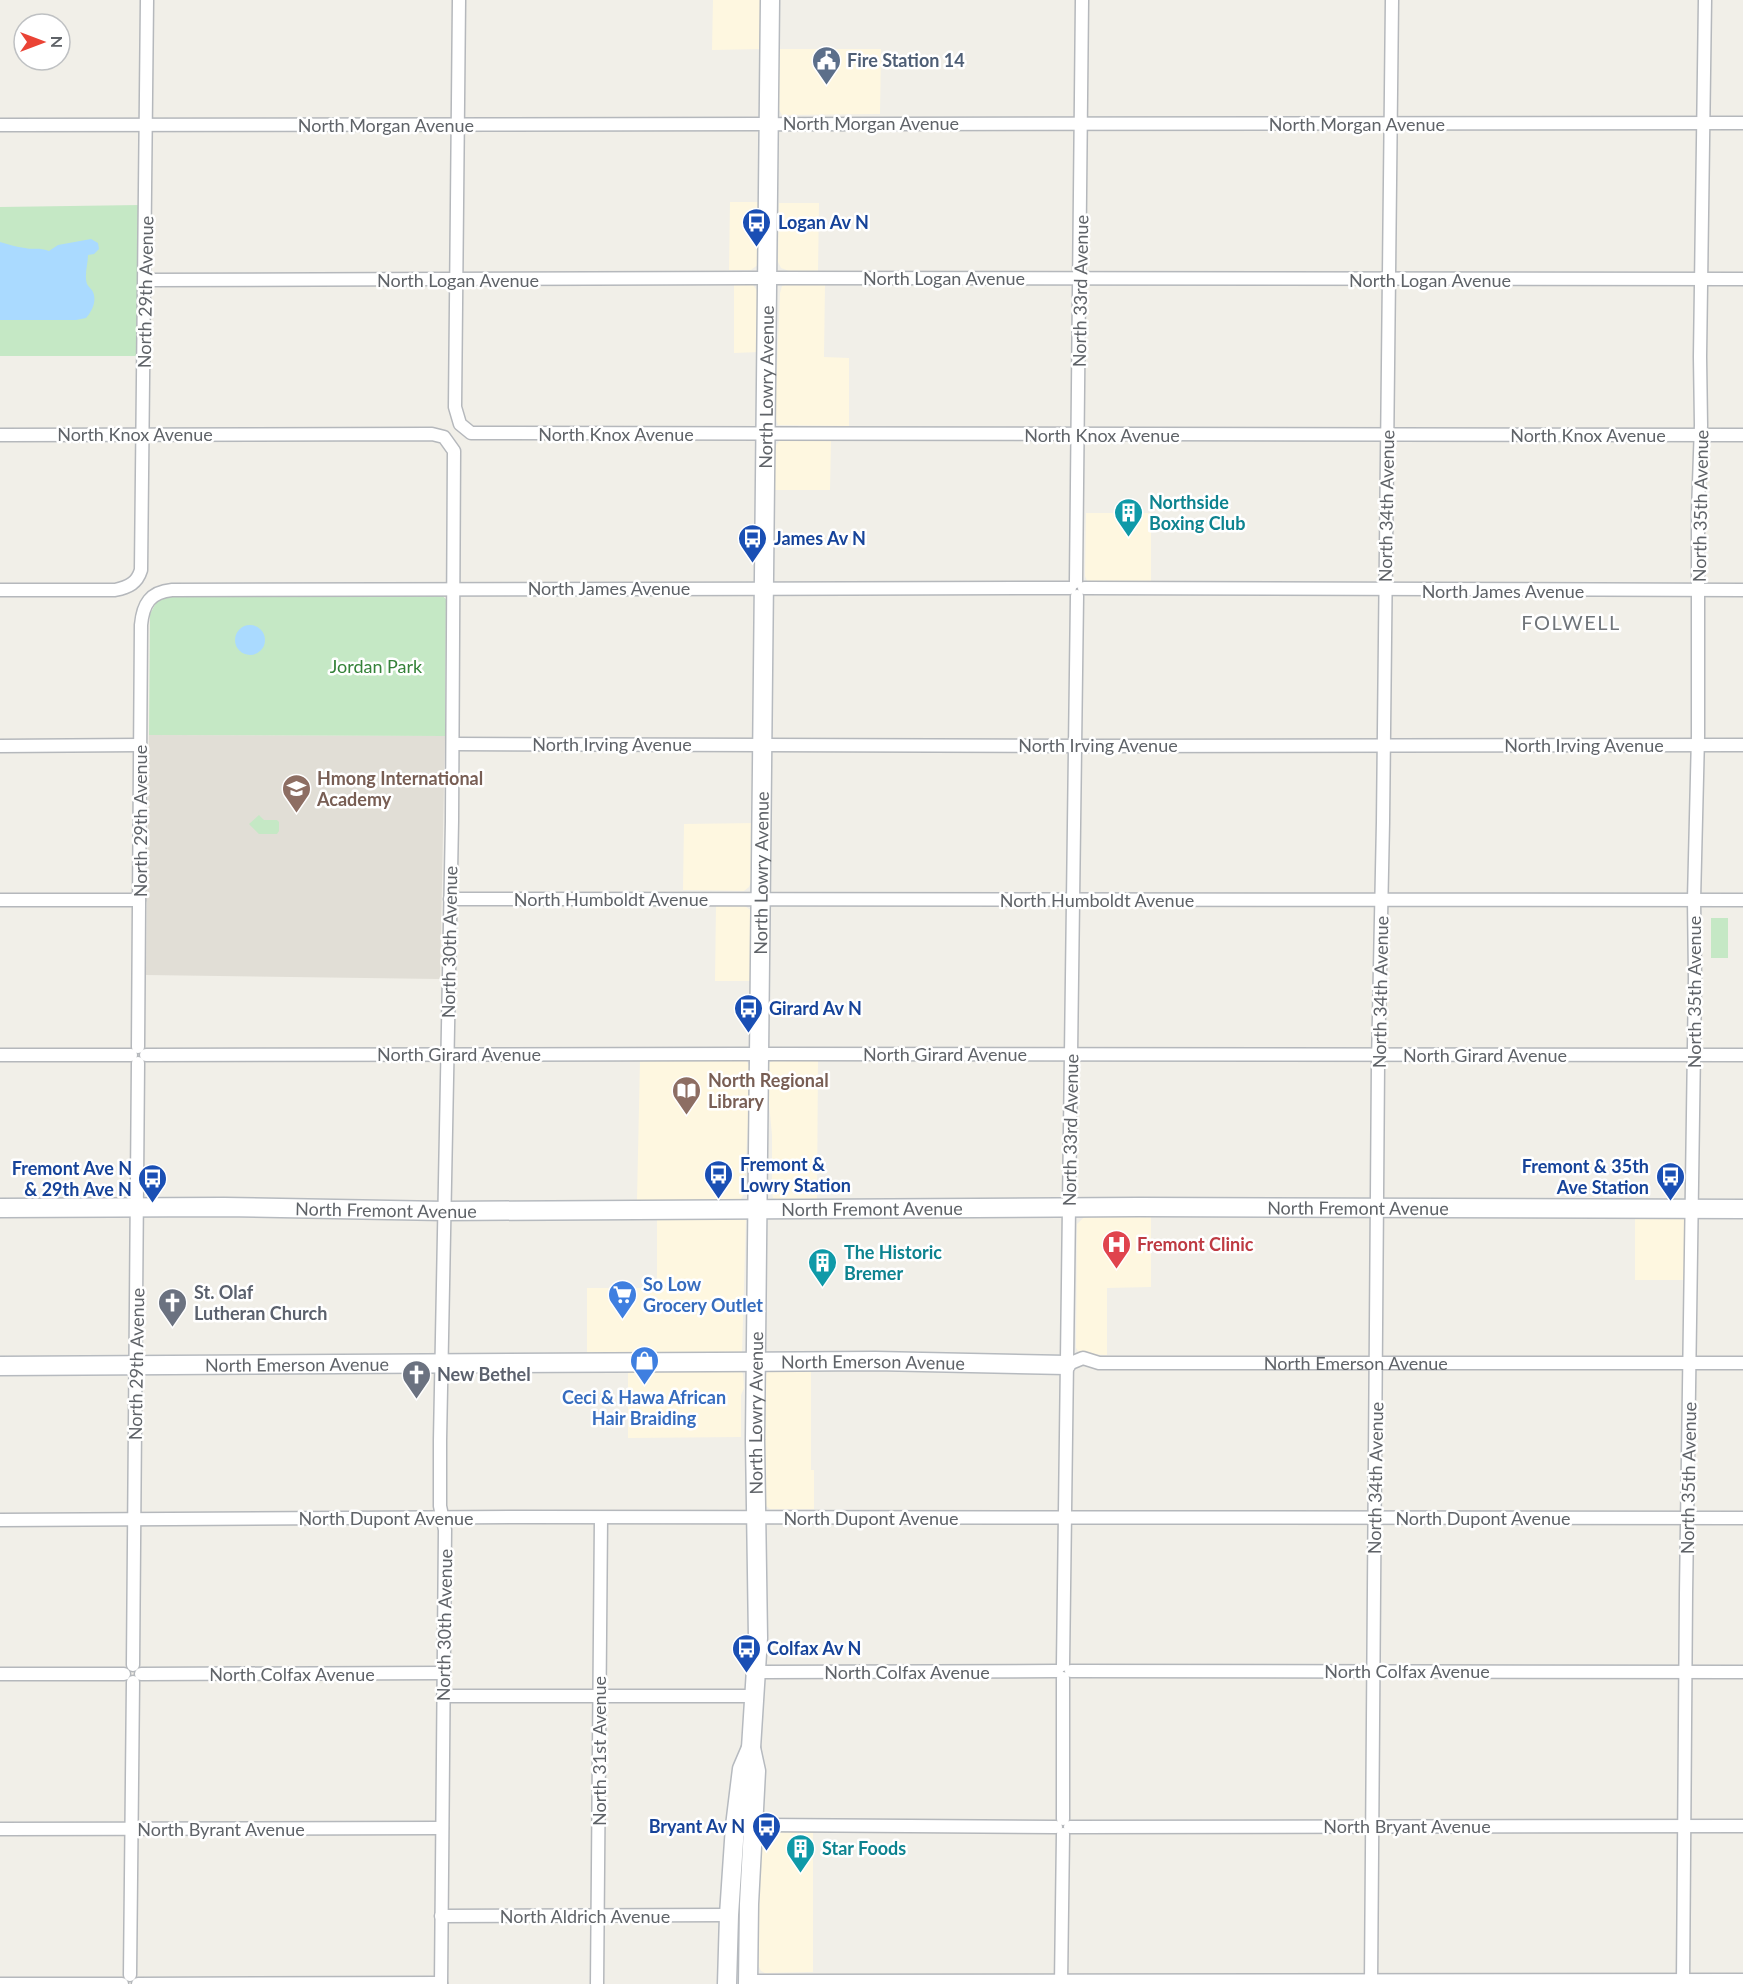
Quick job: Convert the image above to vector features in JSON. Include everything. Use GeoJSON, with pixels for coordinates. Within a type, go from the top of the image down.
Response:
{"type":"FeatureCollection","features":[{"type":"Feature","properties":{"kind":"street","name":"North 29th Avenue"},"geometry":{"type":"LineString","coordinates":[[0,590],[115,590],[125,588],[135,582],[139,576],[142,562],[144,435],[147,0]]}},
{"type":"Feature","properties":{"kind":"street"},"geometry":{"type":"LineString","coordinates":[[457,280],[459,0]]}},
{"type":"Feature","properties":{"kind":"street","name":"North Lowry Avenue"},"geometry":{"type":"LineString","coordinates":[[748,1982],[756,1771],[751,1748],[758,1638],[755,1517],[758,1054],[764,744],[770,0]]}},
{"type":"Feature","properties":{"kind":"street","name":"North 33rd Avenue"},"geometry":{"type":"LineString","coordinates":[[1061,1982],[1082,0]]}},
{"type":"Feature","properties":{"kind":"street","name":"North 34th Avenue"},"geometry":{"type":"LineString","coordinates":[[1371,1982],[1378,1054],[1382,900],[1392,0]]}},
{"type":"Feature","properties":{"kind":"street","name":"North 35th Avenue"},"geometry":{"type":"LineString","coordinates":[[1683,1982],[1705,0]]}},
{"type":"Feature","properties":{"kind":"street","name":"North Morgan Avenue"},"geometry":{"type":"LineString","coordinates":[[0,125],[1743,123]]}},
{"type":"Feature","properties":{"kind":"street","name":"North Logan Avenue"},"geometry":{"type":"LineString","coordinates":[[145,280],[1743,279]]}},
{"type":"Feature","properties":{"kind":"street","name":"North Knox Avenue"},"geometry":{"type":"LineString","coordinates":[[457,280],[455,407],[462,427],[471,433],[1743,435]]}},
{"type":"Feature","properties":{"kind":"street","name":"North Knox Avenue"},"geometry":{"type":"LineString","coordinates":[[0,435],[432,434],[444,437],[448,441]]}},
{"type":"Feature","properties":{"kind":"street","name":"North 30th Avenue"},"geometry":{"type":"LineString","coordinates":[[441,1983],[445,1530],[440,1506],[453,744],[455,456],[448,441]]}},
{"type":"Feature","properties":{"kind":"street","name":"North James Avenue"},"geometry":{"type":"LineString","coordinates":[[150,598],[159,592],[172,590],[765,588],[1743,590]]}},
{"type":"Feature","properties":{"kind":"street","name":"North 29th Avenue"},"geometry":{"type":"LineString","coordinates":[[130,1982],[141,625],[145,605],[150,598]]}},
{"type":"Feature","properties":{"kind":"street","name":"North Irving Avenue"},"geometry":{"type":"LineString","coordinates":[[453,744],[1743,745]]}},
{"type":"Feature","properties":{"kind":"street"},"geometry":{"type":"LineString","coordinates":[[0,746],[140,745]]}},
{"type":"Feature","properties":{"kind":"street","name":"North Humboldt Avenue"},"geometry":{"type":"LineString","coordinates":[[450,899],[1743,900]]}},
{"type":"Feature","properties":{"kind":"street"},"geometry":{"type":"LineString","coordinates":[[0,900],[139,900]]}},
{"type":"Feature","properties":{"kind":"street","name":"North Girard Avenue"},"geometry":{"type":"LineString","coordinates":[[0,1055],[1743,1055]]}},
{"type":"Feature","properties":{"kind":"street","name":"North Fremont Avenue"},"geometry":{"type":"LineString","coordinates":[[0,1208],[1743,1209]]}},
{"type":"Feature","properties":{"kind":"street","name":"North Emerson Avenue"},"geometry":{"type":"LineString","coordinates":[[0,1366],[875,1361],[1066,1365],[1083,1358],[1099,1363],[1743,1363]]}},
{"type":"Feature","properties":{"kind":"street","name":"North Dupont Avenue"},"geometry":{"type":"LineString","coordinates":[[0,1520],[755,1517],[1743,1518]]}},
{"type":"Feature","properties":{"kind":"street","name":"North 31st Avenue"},"geometry":{"type":"LineString","coordinates":[[597,1984],[601,1518]]}},
{"type":"Feature","properties":{"kind":"street","name":"North Colfax Avenue"},"geometry":{"type":"LineString","coordinates":[[757,1672],[1743,1672]]}},
{"type":"Feature","properties":{"kind":"street","name":"North Colfax Avenue"},"geometry":{"type":"LineString","coordinates":[[0,1674],[444,1673]]}},
{"type":"Feature","properties":{"kind":"street"},"geometry":{"type":"LineString","coordinates":[[443,1696],[754,1696]]}},
{"type":"Feature","properties":{"kind":"street","name":"North Lowry Avenue"},"geometry":{"type":"LineString","coordinates":[[727,1984],[729,1915],[742,1769],[751,1748]]}},
{"type":"Feature","properties":{"kind":"street","name":"North Bryant Avenue"},"geometry":{"type":"LineString","coordinates":[[753,1826],[1743,1826]]}},
{"type":"Feature","properties":{"kind":"street","name":"North Byrant Avenue"},"geometry":{"type":"LineString","coordinates":[[0,1829],[442,1828]]}},
{"type":"Feature","properties":{"kind":"street","name":"North Aldrich Avenue"},"geometry":{"type":"LineString","coordinates":[[441,1916],[729,1915]]}},
{"type":"Feature","properties":{"kind":"street"},"geometry":{"type":"LineString","coordinates":[[748,1982],[1683,1982],[1743,1980]]}},
{"type":"Feature","properties":{"kind":"street"},"geometry":{"type":"LineString","coordinates":[[0,1984],[441,1983]]}},
{"type":"Feature","properties":{"kind":"shaded area"},"geometry":{"type":"Polygon","coordinates":[[[713,0],[763,0],[762,49],[712,50],[713,0]]]}},
{"type":"Feature","properties":{"kind":"shaded area"},"geometry":{"type":"Polygon","coordinates":[[[780,49],[881,49],[880,114],[782,115],[778,108],[780,49]]]}},
{"type":"Feature","properties":{"kind":"shaded area"},"geometry":{"type":"Polygon","coordinates":[[[730,202],[760,202],[759,264],[751,270],[729,270],[730,202]]]}},
{"type":"Feature","properties":{"kind":"shaded area"},"geometry":{"type":"Polygon","coordinates":[[[779,203],[819,203],[818,271],[789,271],[781,268],[778,262],[779,203]]]}},
{"type":"Feature","properties":{"kind":"shaded area"},"geometry":{"type":"Polygon","coordinates":[[[825,284],[824,357],[849,358],[849,426],[778,425],[775,417],[780,293],[782,286],[825,284]]]}},
{"type":"Feature","properties":{"kind":"shaded area"},"geometry":{"type":"Polygon","coordinates":[[[734,285],[753,285],[759,293],[759,352],[734,353],[734,285]]]}},
{"type":"Feature","properties":{"kind":"shaded area"},"geometry":{"type":"Polygon","coordinates":[[[831,440],[830,490],[775,490],[775,447],[779,441],[831,440]]]}},
{"type":"Feature","properties":{"kind":"shaded area"},"geometry":{"type":"Polygon","coordinates":[[[1086,513],[1151,513],[1151,581],[1087,581],[1085,576],[1086,513]]]}},
{"type":"Feature","properties":{"kind":"shaded area","name":"Hmong International Academy"},"geometry":{"type":"Polygon","coordinates":[[[149,735],[445,736],[440,979],[146,975],[149,735]]]}},
{"type":"Feature","properties":{"kind":"shaded area"},"geometry":{"type":"Polygon","coordinates":[[[755,823],[753,877],[749,887],[744,891],[683,890],[684,824],[755,823]]]}},
{"type":"Feature","properties":{"kind":"shaded area"},"geometry":{"type":"Polygon","coordinates":[[[716,905],[745,906],[752,911],[752,981],[715,981],[716,905]]]}},
{"type":"Feature","properties":{"kind":"shaded area"},"geometry":{"type":"Polygon","coordinates":[[[640,1060],[746,1060],[751,1069],[744,1194],[741,1199],[736,1201],[637,1200],[640,1060]]]}},
{"type":"Feature","properties":{"kind":"shaded area"},"geometry":{"type":"Polygon","coordinates":[[[818,1060],[817,1199],[773,1198],[772,1135],[766,1072],[770,1062],[818,1060]]]}},
{"type":"Feature","properties":{"kind":"shaded area"},"geometry":{"type":"Polygon","coordinates":[[[657,1215],[746,1218],[742,1354],[587,1355],[587,1288],[657,1288],[657,1215]]]}},
{"type":"Feature","properties":{"kind":"shaded area"},"geometry":{"type":"Polygon","coordinates":[[[1635,1216],[1685,1217],[1687,1221],[1686,1280],[1635,1280],[1635,1216]]]}},
{"type":"Feature","properties":{"kind":"shaded area"},"geometry":{"type":"Polygon","coordinates":[[[1084,1217],[1151,1217],[1151,1287],[1107,1288],[1107,1355],[1080,1354],[1076,1348],[1077,1224],[1084,1217]]]}},
{"type":"Feature","properties":{"kind":"shaded area"},"geometry":{"type":"Polygon","coordinates":[[[772,1369],[811,1369],[811,1470],[814,1470],[814,1509],[770,1509],[764,1500],[766,1375],[772,1369]]]}},
{"type":"Feature","properties":{"kind":"shaded area"},"geometry":{"type":"Polygon","coordinates":[[[628,1370],[741,1370],[744,1388],[741,1395],[741,1437],[628,1438],[628,1370]]]}},
{"type":"Feature","properties":{"kind":"shaded area"},"geometry":{"type":"Polygon","coordinates":[[[772,1832],[813,1833],[813,1972],[765,1973],[759,1967],[759,1840],[762,1836],[772,1832]]]}},
{"type":"Feature","properties":{"kind":"green space"},"geometry":{"type":"Polygon","coordinates":[[[140,205],[137,356],[0,356],[0,207],[140,205]]]}},
{"type":"Feature","properties":{"kind":"green space","name":"Jordan Park"},"geometry":{"type":"Polygon","coordinates":[[[413,593],[439,593],[446,599],[445,736],[149,735],[150,614],[158,599],[165,596],[408,596],[413,593]]]}},
{"type":"Feature","properties":{"kind":"green space"},"geometry":{"type":"Polygon","coordinates":[[[259,815],[264,820],[279,822],[277,834],[259,834],[249,824],[259,815]]]}},
{"type":"Feature","properties":{"kind":"green space"},"geometry":{"type":"Polygon","coordinates":[[[1711,918],[1728,918],[1728,958],[1711,958],[1711,918]]]}},
{"type":"Feature","properties":{"kind":"water"},"geometry":{"type":"Polygon","coordinates":[[[91,239],[98,243],[99,249],[94,254],[88,255],[86,281],[93,292],[94,302],[86,318],[0,320],[0,242],[22,248],[49,251],[58,245],[91,239]]]}},
{"type":"Feature","properties":{"kind":"water"},"geometry":{"type":"Polygon","coordinates":[[[250,625],[256,626],[264,634],[264,646],[256,654],[250,655],[244,654],[236,646],[235,640],[236,634],[244,626],[250,625]]]}},
{"type":"Feature","properties":{"kind":"place","name":"Fire Station 14"},"geometry":{"type":"Point","coordinates":[826,86]}},
{"type":"Feature","properties":{"kind":"place","name":"Logan Av N"},"geometry":{"type":"Point","coordinates":[757,248]}},
{"type":"Feature","properties":{"kind":"place","name":"Northside Boxing Club"},"geometry":{"type":"Point","coordinates":[1128,538]}},
{"type":"Feature","properties":{"kind":"place","name":"James Av N"},"geometry":{"type":"Point","coordinates":[753,564]}},
{"type":"Feature","properties":{"kind":"place","name":"Hmong International Academy"},"geometry":{"type":"Point","coordinates":[296,814]}},
{"type":"Feature","properties":{"kind":"place","name":"Girard Av N"},"geometry":{"type":"Point","coordinates":[748,1034]}},
{"type":"Feature","properties":{"kind":"place","name":"North Regional Library"},"geometry":{"type":"Point","coordinates":[687,1116]}},
{"type":"Feature","properties":{"kind":"place","name":"Fremont & Lowry Station"},"geometry":{"type":"Point","coordinates":[719,1200]}},
{"type":"Feature","properties":{"kind":"place","name":"Fremont & 35th Ave Station"},"geometry":{"type":"Point","coordinates":[1670,1202]}},
{"type":"Feature","properties":{"kind":"place","name":"Fremont Ave N & 29th Ave N"},"geometry":{"type":"Point","coordinates":[153,1204]}},
{"type":"Feature","properties":{"kind":"place","name":"Fremont Clinic"},"geometry":{"type":"Point","coordinates":[1116,1270]}},
{"type":"Feature","properties":{"kind":"place","name":"The Historic Bremer"},"geometry":{"type":"Point","coordinates":[823,1288]}},
{"type":"Feature","properties":{"kind":"place","name":"So Low Grocery Outlet"},"geometry":{"type":"Point","coordinates":[622,1320]}},
{"type":"Feature","properties":{"kind":"place","name":"St. Olaf Lutheran Church"},"geometry":{"type":"Point","coordinates":[173,1328]}},
{"type":"Feature","properties":{"kind":"place","name":"Ceci & Hawa African Hair Braiding"},"geometry":{"type":"Point","coordinates":[644,1386]}},
{"type":"Feature","properties":{"kind":"place","name":"New Bethel"},"geometry":{"type":"Point","coordinates":[416,1400]}},
{"type":"Feature","properties":{"kind":"place","name":"Colfax Av N"},"geometry":{"type":"Point","coordinates":[746,1674]}},
{"type":"Feature","properties":{"kind":"place","name":"Bryant Av N"},"geometry":{"type":"Point","coordinates":[766,1852]}},
{"type":"Feature","properties":{"kind":"place","name":"Star Foods"},"geometry":{"type":"Point","coordinates":[801,1874]}},
{"type":"Feature","properties":{"kind":"district","name":"FOLWELL"},"geometry":{"type":"Point","coordinates":[1571,622]}}]}
